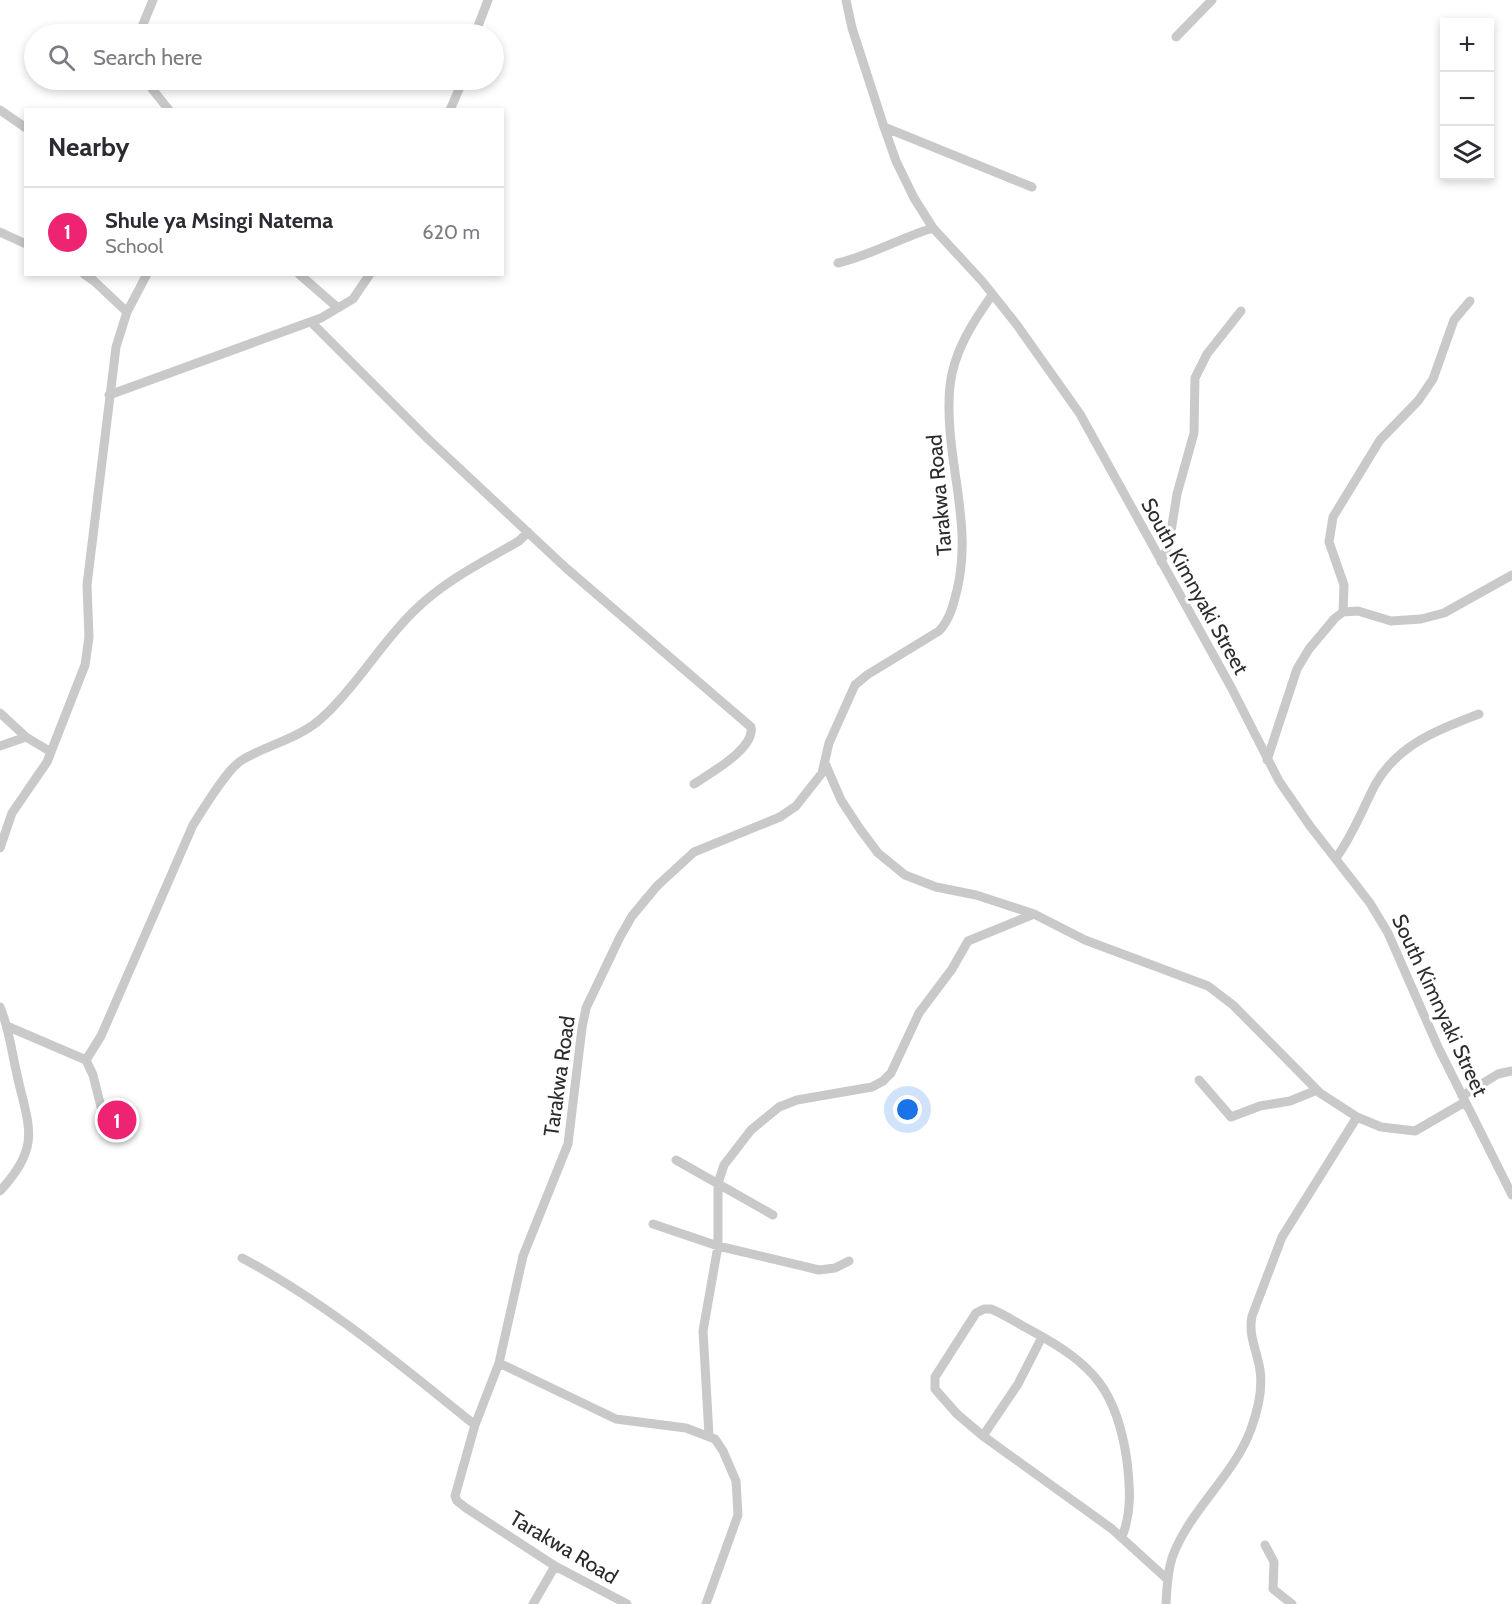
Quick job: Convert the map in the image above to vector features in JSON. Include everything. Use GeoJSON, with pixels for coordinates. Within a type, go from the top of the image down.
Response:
{"type":"FeatureCollection","features":[{"type":"Feature","properties":{"kind":"street"},"geometry":{"type":"LineString","coordinates":[[142,24],[153,0]]}},
{"type":"Feature","properties":{"kind":"street"},"geometry":{"type":"LineString","coordinates":[[479,24],[489,0]]}},
{"type":"Feature","properties":{"kind":"street","name":"South Kimnyaki Street"},"geometry":{"type":"LineString","coordinates":[[846,0],[852,28],[903,179],[933,228],[992,295],[1066,391],[1231,687],[1267,760],[1292,802],[1370,903],[1388,933],[1464,1099],[1512,1195]]}},
{"type":"Feature","properties":{"kind":"street"},"geometry":{"type":"LineString","coordinates":[[1176,37],[1212,0]]}},
{"type":"Feature","properties":{"kind":"street"},"geometry":{"type":"LineString","coordinates":[[153,90],[167,108]]}},
{"type":"Feature","properties":{"kind":"street"},"geometry":{"type":"LineString","coordinates":[[451,108],[459,90]]}},
{"type":"Feature","properties":{"kind":"street"},"geometry":{"type":"LineString","coordinates":[[0,110],[24,127]]}},
{"type":"Feature","properties":{"kind":"street"},"geometry":{"type":"LineString","coordinates":[[884,127],[1032,187]]}},
{"type":"Feature","properties":{"kind":"street"},"geometry":{"type":"LineString","coordinates":[[838,263],[863,257],[911,234],[933,228]]}},
{"type":"Feature","properties":{"kind":"street"},"geometry":{"type":"LineString","coordinates":[[0,232],[24,243]]}},
{"type":"Feature","properties":{"kind":"street"},"geometry":{"type":"LineString","coordinates":[[87,276],[127,312]]}},
{"type":"Feature","properties":{"kind":"street"},"geometry":{"type":"LineString","coordinates":[[0,848],[12,813],[38,779],[51,752],[85,665],[89,637],[87,585],[116,347],[127,312],[146,276]]}},
{"type":"Feature","properties":{"kind":"street"},"geometry":{"type":"LineString","coordinates":[[301,276],[338,309]]}},
{"type":"Feature","properties":{"kind":"street"},"geometry":{"type":"LineString","coordinates":[[109,395],[311,322],[338,309],[353,298],[369,276]]}},
{"type":"Feature","properties":{"kind":"street","name":"Tarakwa Road"},"geometry":{"type":"LineString","coordinates":[[627,1604],[555,1566],[457,1501],[456,1486],[475,1425],[499,1363],[523,1256],[568,1144],[579,1047],[586,1008],[632,916],[675,867],[704,848],[780,817],[796,806],[815,783],[825,763],[832,735],[855,685],[867,675],[939,632],[951,614],[961,574],[964,543],[952,451],[950,386],[961,345],[992,295]]}},
{"type":"Feature","properties":{"kind":"street"},"geometry":{"type":"LineString","coordinates":[[1343,612],[1344,585],[1329,542],[1333,517],[1380,440],[1418,400],[1433,379],[1454,320],[1470,301]]}},
{"type":"Feature","properties":{"kind":"street"},"geometry":{"type":"LineString","coordinates":[[1161,562],[1169,544],[1178,494],[1194,433],[1195,378],[1203,359],[1241,311]]}},
{"type":"Feature","properties":{"kind":"street"},"geometry":{"type":"LineString","coordinates":[[311,322],[428,439],[618,615],[752,727],[751,737],[737,753],[694,784]]}},
{"type":"Feature","properties":{"kind":"street"},"geometry":{"type":"LineString","coordinates":[[86,1060],[101,1036],[193,825],[215,795],[225,776],[242,760],[309,729],[326,715],[400,626],[422,604],[452,581],[519,541],[528,532]]}},
{"type":"Feature","properties":{"kind":"street"},"geometry":{"type":"LineString","coordinates":[[1267,760],[1297,669],[1309,649],[1335,618],[1343,612],[1358,611],[1391,621],[1421,619],[1444,613],[1512,575]]}},
{"type":"Feature","properties":{"kind":"street"},"geometry":{"type":"LineString","coordinates":[[0,713],[26,737],[51,752]]}},
{"type":"Feature","properties":{"kind":"street"},"geometry":{"type":"LineString","coordinates":[[1336,858],[1352,834],[1375,785],[1393,762],[1408,747],[1432,732],[1479,714]]}},
{"type":"Feature","properties":{"kind":"street"},"geometry":{"type":"LineString","coordinates":[[0,746],[26,737]]}},
{"type":"Feature","properties":{"kind":"street"},"geometry":{"type":"LineString","coordinates":[[825,763],[841,800],[860,829],[878,852],[905,875],[936,887],[976,895],[1034,914],[1085,940],[1208,986],[1220,993],[1317,1090],[1357,1117],[1381,1127],[1415,1131],[1464,1099],[1484,1080],[1512,1071]]}},
{"type":"Feature","properties":{"kind":"street"},"geometry":{"type":"LineString","coordinates":[[709,1435],[703,1331],[718,1246],[718,1183],[724,1165],[737,1146],[778,1107],[797,1100],[872,1087],[883,1081],[891,1073],[919,1013],[952,969],[962,947],[968,941],[1034,914]]}},
{"type":"Feature","properties":{"kind":"street"},"geometry":{"type":"LineString","coordinates":[[0,1006],[9,1027],[16,1071],[29,1118],[29,1141],[16,1170],[2,1185]]}},
{"type":"Feature","properties":{"kind":"street"},"geometry":{"type":"LineString","coordinates":[[9,1027],[86,1060],[93,1075],[101,1107]]}},
{"type":"Feature","properties":{"kind":"street"},"geometry":{"type":"LineString","coordinates":[[1199,1080],[1231,1117],[1260,1106],[1290,1101],[1317,1090]]}},
{"type":"Feature","properties":{"kind":"street"},"geometry":{"type":"LineString","coordinates":[[1166,1604],[1167,1578],[1172,1558],[1182,1537],[1242,1449],[1251,1431],[1261,1394],[1260,1369],[1250,1330],[1252,1316],[1282,1237],[1357,1117]]}},
{"type":"Feature","properties":{"kind":"street"},"geometry":{"type":"LineString","coordinates":[[676,1160],[773,1215]]}},
{"type":"Feature","properties":{"kind":"street"},"geometry":{"type":"LineString","coordinates":[[653,1224],[718,1246],[819,1270],[835,1268],[849,1260]]}},
{"type":"Feature","properties":{"kind":"street"},"geometry":{"type":"LineString","coordinates":[[242,1258],[286,1282],[332,1314],[475,1425]]}},
{"type":"Feature","properties":{"kind":"street"},"geometry":{"type":"LineString","coordinates":[[1122,1538],[1129,1513],[1131,1494],[1122,1433],[1105,1388],[1075,1357],[999,1312],[984,1308],[969,1322],[935,1377],[935,1389],[942,1399],[983,1436],[1122,1538],[1167,1578]]}},
{"type":"Feature","properties":{"kind":"street"},"geometry":{"type":"LineString","coordinates":[[983,1436],[1018,1384],[1042,1337]]}},
{"type":"Feature","properties":{"kind":"street"},"geometry":{"type":"LineString","coordinates":[[499,1363],[616,1419],[666,1425],[709,1435],[723,1451],[736,1481],[738,1515],[706,1604]]}},
{"type":"Feature","properties":{"kind":"street"},"geometry":{"type":"LineString","coordinates":[[1265,1545],[1274,1562],[1273,1589],[1292,1604]]}},
{"type":"Feature","properties":{"kind":"street"},"geometry":{"type":"LineString","coordinates":[[532,1604],[555,1566]]}},
{"type":"Feature","properties":{"kind":"place","name":"Shule ya Msingi Natema"},"geometry":{"type":"Point","coordinates":[117,1120]}}]}
